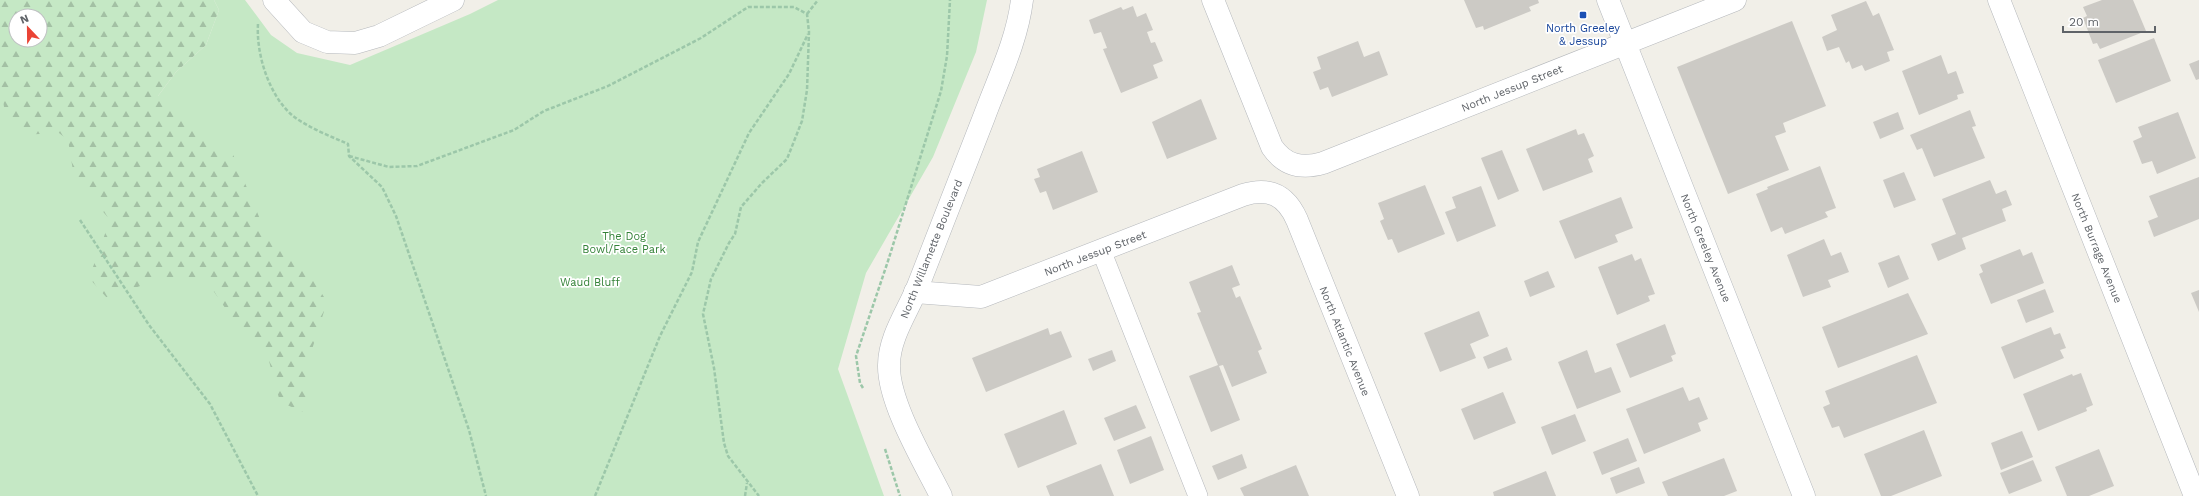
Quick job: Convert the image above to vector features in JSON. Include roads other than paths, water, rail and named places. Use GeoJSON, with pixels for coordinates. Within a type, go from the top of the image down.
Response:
{"type":"FeatureCollection","features":[{"type":"Feature","properties":{"kind":"street"},"geometry":{"type":"LineString","coordinates":[[274,0],[303,32],[327,42],[355,43],[380,36],[453,0]]}},
{"type":"Feature","properties":{"kind":"street","name":"North Willamette Boulevard"},"geometry":{"type":"LineString","coordinates":[[941,496],[901,414],[891,384],[889,365],[892,342],[915,292],[1006,60],[1019,20],[1022,0]]}},
{"type":"Feature","properties":{"kind":"street","name":"North Jessup Street"},"geometry":{"type":"LineString","coordinates":[[1213,0],[1272,147],[1277,154],[1287,162],[1306,166],[1323,163],[1735,0]]}},
{"type":"Feature","properties":{"kind":"street","name":"North Greeley Avenue"},"geometry":{"type":"LineString","coordinates":[[1608,0],[1804,496]]}},
{"type":"Feature","properties":{"kind":"street","name":"North Burrage Avenue"},"geometry":{"type":"LineString","coordinates":[[1999,0],[2195,496]]}},
{"type":"Feature","properties":{"kind":"street","name":"North Jessup Street"},"geometry":{"type":"LineString","coordinates":[[915,292],[981,297],[1243,195],[1255,191],[1272,194]]}},
{"type":"Feature","properties":{"kind":"street","name":"North Atlantic Avenue"},"geometry":{"type":"LineString","coordinates":[[1272,194],[1288,204],[1297,220],[1408,496]]}},
{"type":"Feature","properties":{"kind":"lane"},"geometry":{"type":"LineString","coordinates":[[1101,250],[1198,496]]}},
{"type":"Feature","properties":{"kind":"place","name":"North Greeley & Jessup"},"geometry":{"type":"Point","coordinates":[1583,15]}},
{"type":"Feature","properties":{"kind":"park label","name":"The Dog Bowl/Face Park"},"geometry":{"type":"Point","coordinates":[624,242]}},
{"type":"Feature","properties":{"kind":"park label","name":"Waud Bluff"},"geometry":{"type":"Point","coordinates":[590,282]}}]}
